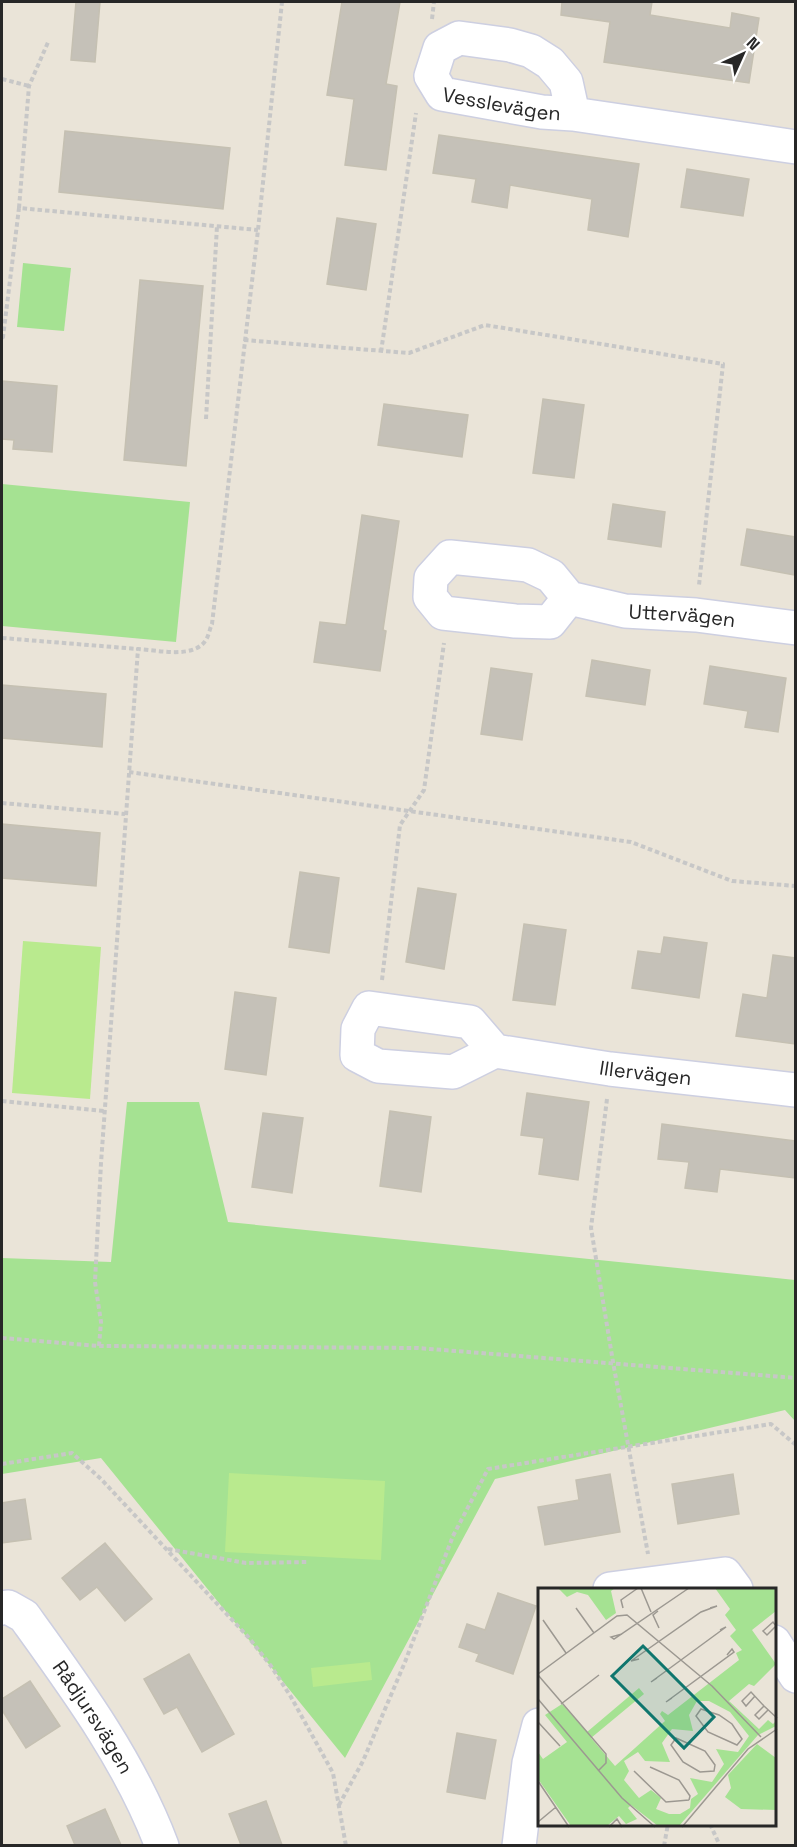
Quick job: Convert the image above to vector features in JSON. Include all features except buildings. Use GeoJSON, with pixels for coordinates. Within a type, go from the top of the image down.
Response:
{"type":"FeatureCollection","features":[{"type":"Feature","properties":{"kind":"street","name":"Vesslevägen"},"geometry":{"type":"LineString","coordinates":[[573,114],[566,82],[550,63],[531,51],[510,45],[459,38],[440,48],[430,76],[442,94],[542,112],[573,114],[795,147]]}},
{"type":"Feature","properties":{"kind":"street"},"geometry":{"type":"LineString","coordinates":[[450,558],[528,565],[551,576],[569,598],[550,622],[515,621],[443,613],[430,597],[431,579],[450,558]]}},
{"type":"Feature","properties":{"kind":"street","name":"Uttervägen"},"geometry":{"type":"LineString","coordinates":[[569,598],[625,611],[696,615],[795,628]]}},
{"type":"Feature","properties":{"kind":"street"},"geometry":{"type":"LineString","coordinates":[[369,1008],[470,1022],[495,1051],[453,1072],[378,1066],[357,1055],[358,1029],[369,1008]]}},
{"type":"Feature","properties":{"kind":"street","name":"Illervägen"},"geometry":{"type":"LineString","coordinates":[[495,1051],[610,1068],[795,1090]]}},
{"type":"Feature","properties":{"kind":"street"},"geometry":{"type":"LineString","coordinates":[[616,1588],[725,1574],[735,1588]]}},
{"type":"Feature","properties":{"kind":"street","name":"Rådjursvägen"},"geometry":{"type":"LineString","coordinates":[[2,1608],[8,1607],[24,1616],[90,1708],[150,1815],[162,1845]]}},
{"type":"Feature","properties":{"kind":"street"},"geometry":{"type":"LineString","coordinates":[[776,1645],[795,1676]]}},
{"type":"Feature","properties":{"kind":"street"},"geometry":{"type":"LineString","coordinates":[[519,1845],[529,1763],[538,1729]]}},
{"type":"Feature","properties":{"kind":"path"},"geometry":{"type":"LineString","coordinates":[[2,638],[187,652],[200,647],[207,638],[212,624],[282,2]]}},
{"type":"Feature","properties":{"kind":"path"},"geometry":{"type":"LineString","coordinates":[[2,338],[19,208],[29,86],[49,40]]}},
{"type":"Feature","properties":{"kind":"path"},"geometry":{"type":"LineString","coordinates":[[381,352],[417,110],[430,76]]}},
{"type":"Feature","properties":{"kind":"path"},"geometry":{"type":"LineString","coordinates":[[2,79],[29,86]]}},
{"type":"Feature","properties":{"kind":"path"},"geometry":{"type":"LineString","coordinates":[[19,208],[258,230]]}},
{"type":"Feature","properties":{"kind":"path"},"geometry":{"type":"LineString","coordinates":[[206,419],[217,226]]}},
{"type":"Feature","properties":{"kind":"path"},"geometry":{"type":"LineString","coordinates":[[244,340],[409,353],[484,326],[723,364],[696,615]]}},
{"type":"Feature","properties":{"kind":"path"},"geometry":{"type":"LineString","coordinates":[[378,1009],[400,825],[424,790],[448,613]]}},
{"type":"Feature","properties":{"kind":"path"},"geometry":{"type":"LineString","coordinates":[[99,1346],[101,1322],[95,1282],[104,1111],[138,649]]}},
{"type":"Feature","properties":{"kind":"path"},"geometry":{"type":"LineString","coordinates":[[129,772],[631,842],[732,881],[795,886]]}},
{"type":"Feature","properties":{"kind":"path"},"geometry":{"type":"LineString","coordinates":[[2,803],[125,814]]}},
{"type":"Feature","properties":{"kind":"path"},"geometry":{"type":"LineString","coordinates":[[610,1068],[591,1228],[653,1582]]}},
{"type":"Feature","properties":{"kind":"path"},"geometry":{"type":"LineString","coordinates":[[2,1101],[104,1111]]}},
{"type":"Feature","properties":{"kind":"path"},"geometry":{"type":"LineString","coordinates":[[2,1338],[99,1346],[418,1348],[795,1378]]}},
{"type":"Feature","properties":{"kind":"path"},"geometry":{"type":"LineString","coordinates":[[339,1805],[363,1761],[405,1662],[453,1536],[488,1468],[771,1424],[795,1445]]}},
{"type":"Feature","properties":{"kind":"path"},"geometry":{"type":"LineString","coordinates":[[2,1464],[72,1453],[101,1479],[249,1638],[281,1681],[333,1773],[346,1845]]}},
{"type":"Feature","properties":{"kind":"path"},"geometry":{"type":"LineString","coordinates":[[167,1549],[246,1563],[308,1562]]}},
{"type":"Feature","properties":{"kind":"path"},"geometry":{"type":"LineString","coordinates":[[664,1845],[668,1826]]}},
{"type":"Feature","properties":{"kind":"path"},"geometry":{"type":"LineString","coordinates":[[711,1826],[720,1845]]}},
{"type":"Feature","properties":{"kind":"green space"},"geometry":{"type":"Polygon","coordinates":[[[23,263],[71,268],[64,331],[17,327],[23,263]]]}},
{"type":"Feature","properties":{"kind":"green space"},"geometry":{"type":"Polygon","coordinates":[[[2,484],[190,502],[176,642],[2,626],[2,484]]]}},
{"type":"Feature","properties":{"kind":"green space"},"geometry":{"type":"Polygon","coordinates":[[[23,941],[101,947],[90,1099],[12,1093],[23,941]]]}},
{"type":"Feature","properties":{"kind":"green space"},"geometry":{"type":"Polygon","coordinates":[[[127,1102],[199,1102],[228,1222],[795,1280],[795,1421],[785,1410],[495,1479],[345,1758],[101,1458],[2,1474],[2,1258],[111,1262],[127,1102]]]}},
{"type":"Feature","properties":{"kind":"green space"},"geometry":{"type":"Polygon","coordinates":[[[229,1473],[385,1481],[381,1560],[225,1552],[229,1473]]]}},
{"type":"Feature","properties":{"kind":"green space"},"geometry":{"type":"Polygon","coordinates":[[[370,1662],[372,1680],[313,1687],[311,1668],[370,1662]]]}}]}
